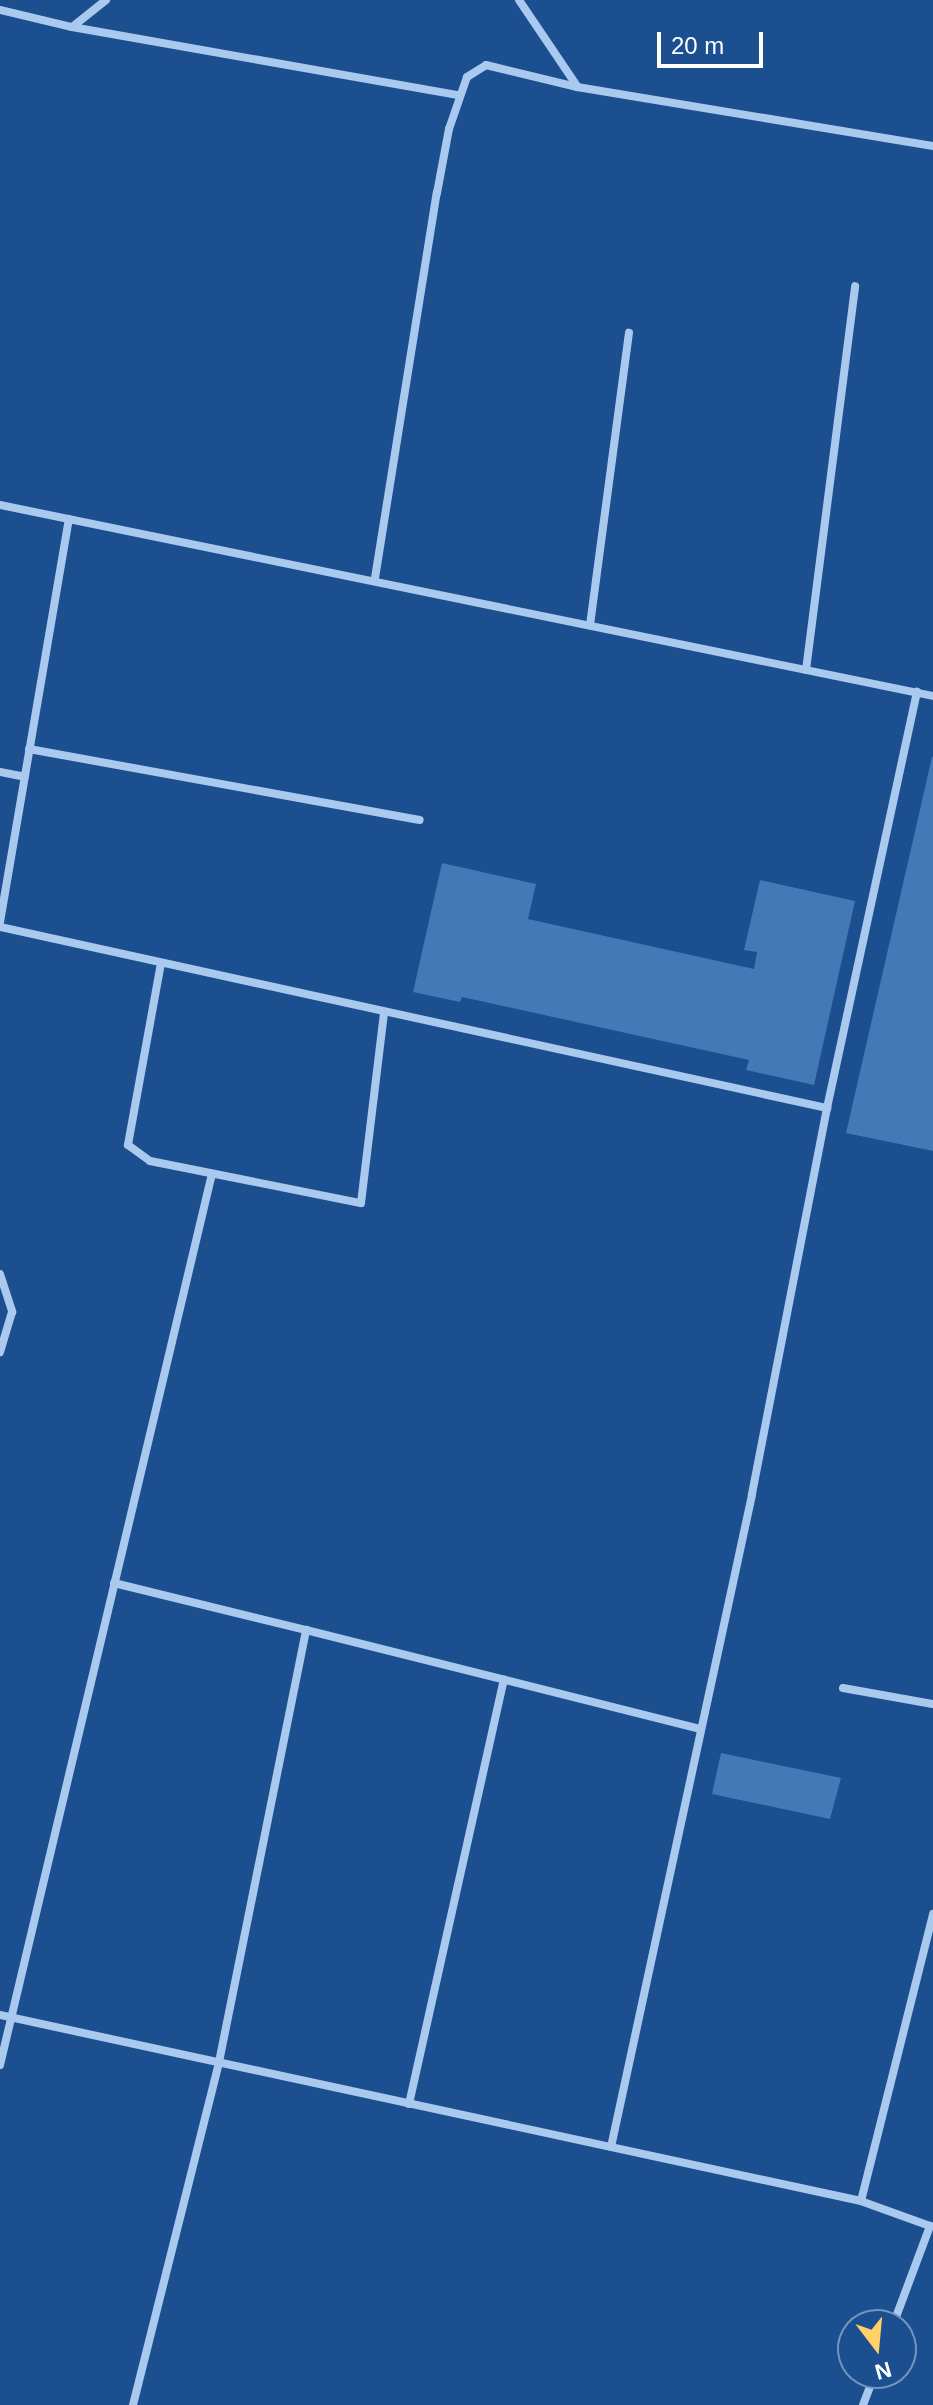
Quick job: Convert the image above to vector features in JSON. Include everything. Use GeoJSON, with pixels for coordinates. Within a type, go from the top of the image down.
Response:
{"type":"FeatureCollection","features":[{"type":"Feature","properties":{"kind":"street"},"geometry":{"type":"LineString","coordinates":[[72,27],[106,0]]}},
{"type":"Feature","properties":{"kind":"street"},"geometry":{"type":"LineString","coordinates":[[519,0],[577,87]]}},
{"type":"Feature","properties":{"kind":"street"},"geometry":{"type":"LineString","coordinates":[[0,10],[72,27],[458,95]]}},
{"type":"Feature","properties":{"kind":"street"},"geometry":{"type":"LineString","coordinates":[[375,578],[437,193],[458,95],[467,77],[486,65],[577,87],[933,146]]}},
{"type":"Feature","properties":{"kind":"street"},"geometry":{"type":"LineString","coordinates":[[806,670],[855,286]]}},
{"type":"Feature","properties":{"kind":"street"},"geometry":{"type":"LineString","coordinates":[[590,625],[629,333]]}},
{"type":"Feature","properties":{"kind":"street"},"geometry":{"type":"LineString","coordinates":[[0,505],[375,578],[933,696]]}},
{"type":"Feature","properties":{"kind":"street"},"geometry":{"type":"LineString","coordinates":[[69,519],[0,925],[384,1013],[827,1108]]}},
{"type":"Feature","properties":{"kind":"street"},"geometry":{"type":"LineString","coordinates":[[611,2147],[701,1729],[827,1108],[917,692]]}},
{"type":"Feature","properties":{"kind":"street"},"geometry":{"type":"LineString","coordinates":[[29,749],[420,820]]}},
{"type":"Feature","properties":{"kind":"street"},"geometry":{"type":"LineString","coordinates":[[0,772],[25,777]]}},
{"type":"Feature","properties":{"kind":"street"},"geometry":{"type":"LineString","coordinates":[[161,963],[128,1145],[150,1161],[361,1203],[384,1013]]}},
{"type":"Feature","properties":{"kind":"street"},"geometry":{"type":"LineString","coordinates":[[0,2065],[5,2016],[114,1583],[212,1174]]}},
{"type":"Feature","properties":{"kind":"street"},"geometry":{"type":"LineString","coordinates":[[0,1274],[12,1312],[0,1352]]}},
{"type":"Feature","properties":{"kind":"street"},"geometry":{"type":"LineString","coordinates":[[114,1583],[701,1729]]}},
{"type":"Feature","properties":{"kind":"street"},"geometry":{"type":"LineString","coordinates":[[133,2405],[219,2062],[306,1630]]}},
{"type":"Feature","properties":{"kind":"street"},"geometry":{"type":"LineString","coordinates":[[409,2104],[504,1680]]}},
{"type":"Feature","properties":{"kind":"street"},"geometry":{"type":"LineString","coordinates":[[843,1688],[933,1704]]}},
{"type":"Feature","properties":{"kind":"street"},"geometry":{"type":"LineString","coordinates":[[861,2201],[933,1914]]}},
{"type":"Feature","properties":{"kind":"street"},"geometry":{"type":"LineString","coordinates":[[5,2016],[861,2201],[931,2226],[899,2309]]}},
{"type":"Feature","properties":{"kind":"building"},"geometry":{"type":"Polygon","coordinates":[[[933,757],[933,1151],[846,1133],[933,757]]]}},
{"type":"Feature","properties":{"kind":"building"},"geometry":{"type":"Polygon","coordinates":[[[442,863],[536,884],[528,919],[754,969],[757,952],[744,950],[760,880],[855,901],[814,1085],[746,1070],[749,1060],[462,997],[460,1002],[413,992],[442,863]]]}},
{"type":"Feature","properties":{"kind":"building"},"geometry":{"type":"Polygon","coordinates":[[[721,1753],[841,1778],[830,1819],[712,1794],[721,1753]]]}}]}
